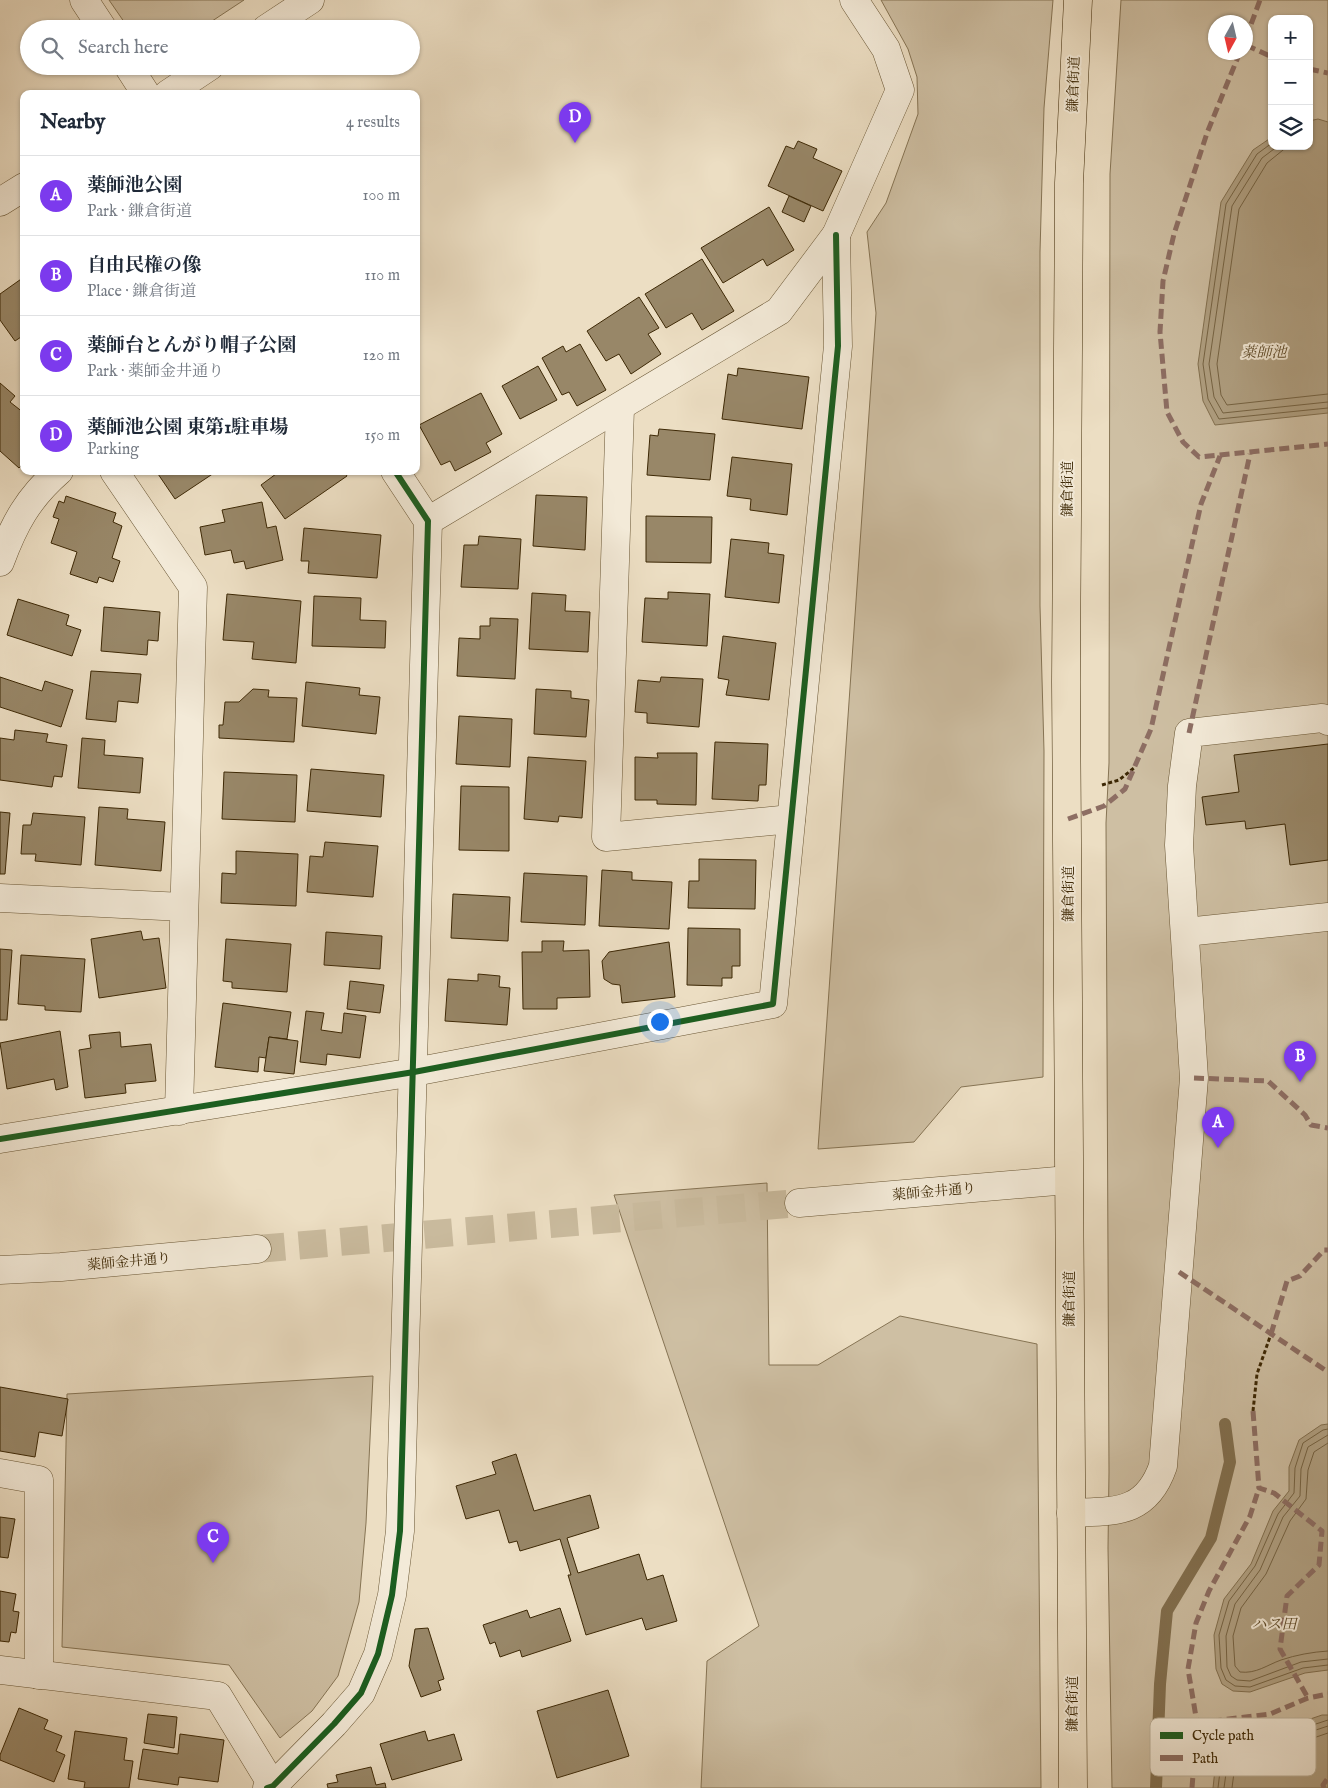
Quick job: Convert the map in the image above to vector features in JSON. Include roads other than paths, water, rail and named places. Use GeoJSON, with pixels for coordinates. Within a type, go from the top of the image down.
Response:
{"type":"FeatureCollection","features":[{"type":"Feature","properties":{"kind":"main road","name":"鎌倉街道"},"geometry":{"type":"LineString","coordinates":[[1073,1788],[1066,672],[1069,183],[1078,0]]}},
{"type":"Feature","properties":{"kind":"street"},"geometry":{"type":"LineString","coordinates":[[84,0],[97,20]]}},
{"type":"Feature","properties":{"kind":"street"},"geometry":{"type":"LineString","coordinates":[[280,20],[310,0]]}},
{"type":"Feature","properties":{"kind":"street"},"geometry":{"type":"LineString","coordinates":[[428,521],[620,408],[779,311],[836,235],[900,90],[886,49],[854,0]]}},
{"type":"Feature","properties":{"kind":"street"},"geometry":{"type":"LineString","coordinates":[[134,75],[143,90]]}},
{"type":"Feature","properties":{"kind":"street"},"geometry":{"type":"LineString","coordinates":[[174,90],[196,75]]}},
{"type":"Feature","properties":{"kind":"street"},"geometry":{"type":"LineString","coordinates":[[0,202],[20,190]]}},
{"type":"Feature","properties":{"kind":"street"},"geometry":{"type":"LineString","coordinates":[[0,1139],[414,1072],[773,1004],[838,346],[836,235]]}},
{"type":"Feature","properties":{"kind":"street"},"geometry":{"type":"LineString","coordinates":[[620,408],[606,837],[791,819]]}},
{"type":"Feature","properties":{"kind":"street"},"geometry":{"type":"LineString","coordinates":[[0,562],[14,524],[40,487],[54,475]]}},
{"type":"Feature","properties":{"kind":"street"},"geometry":{"type":"LineString","coordinates":[[117,475],[193,587],[179,1111]]}},
{"type":"Feature","properties":{"kind":"street"},"geometry":{"type":"LineString","coordinates":[[0,1670],[218,1696],[271,1787],[334,1724],[361,1693],[378,1654],[392,1595],[400,1531],[428,521],[398,475]]}},
{"type":"Feature","properties":{"kind":"street"},"geometry":{"type":"LineString","coordinates":[[1071,1513],[1120,1510],[1147,1497],[1157,1483],[1162,1466],[1194,1078],[1180,845],[1182,786],[1189,733],[1322,718],[1328,720]]}},
{"type":"Feature","properties":{"kind":"street"},"geometry":{"type":"LineString","coordinates":[[0,898],[183,907]]}},
{"type":"Feature","properties":{"kind":"street"},"geometry":{"type":"LineString","coordinates":[[1186,932],[1328,917]]}},
{"type":"Feature","properties":{"kind":"street","name":"薬師金井通り"},"geometry":{"type":"LineString","coordinates":[[799,1203],[1068,1180]]}},
{"type":"Feature","properties":{"kind":"street","name":"薬師金井通り"},"geometry":{"type":"LineString","coordinates":[[0,1270],[61,1267],[257,1249]]}},
{"type":"Feature","properties":{"kind":"street"},"geometry":{"type":"LineString","coordinates":[[0,1473],[39,1480],[39,1675]]}},
{"type":"Feature","properties":{"kind":"water","name":"薬師池"},"geometry":{"type":"Polygon","coordinates":[[[1318,119],[1328,122],[1328,413],[1215,425],[1203,401],[1198,364],[1221,202],[1253,150],[1268,140],[1268,150],[1313,150],[1313,120],[1318,119]]]}},
{"type":"Feature","properties":{"kind":"water","name":"ハス田"},"geometry":{"type":"Polygon","coordinates":[[[1328,1424],[1328,1670],[1305,1673],[1250,1692],[1233,1691],[1222,1684],[1216,1669],[1214,1635],[1224,1599],[1251,1564],[1273,1511],[1289,1491],[1289,1467],[1299,1440],[1321,1425],[1328,1424]]]}},
{"type":"Feature","properties":{"kind":"water"},"geometry":{"type":"Polygon","coordinates":[[[1328,1715],[1328,1788],[1213,1788],[1214,1776],[1316,1776],[1316,1718],[1313,1718],[1328,1715]]]}},
{"type":"Feature","properties":{"kind":"waterway"},"geometry":{"type":"LineString","coordinates":[[1159,1718],[1167,1611],[1211,1538],[1230,1462],[1225,1424]]}},
{"type":"Feature","properties":{"kind":"waterway"},"geometry":{"type":"LineString","coordinates":[[1156,1776],[1156,1788]]}},
{"type":"Feature","properties":{"kind":"tunnel"},"geometry":{"type":"LineString","coordinates":[[257,1249],[799,1203]]}},
{"type":"Feature","properties":{"kind":"place","name":"薬師池公園 東第1駐車場"},"geometry":{"type":"Point","coordinates":[575,143]}},
{"type":"Feature","properties":{"kind":"place","name":"自由民権の像"},"geometry":{"type":"Point","coordinates":[1300,1082]}},
{"type":"Feature","properties":{"kind":"place","name":"薬師池公園"},"geometry":{"type":"Point","coordinates":[1218,1148]}},
{"type":"Feature","properties":{"kind":"place","name":"薬師台とんがり帽子公園"},"geometry":{"type":"Point","coordinates":[213,1563]}}]}
